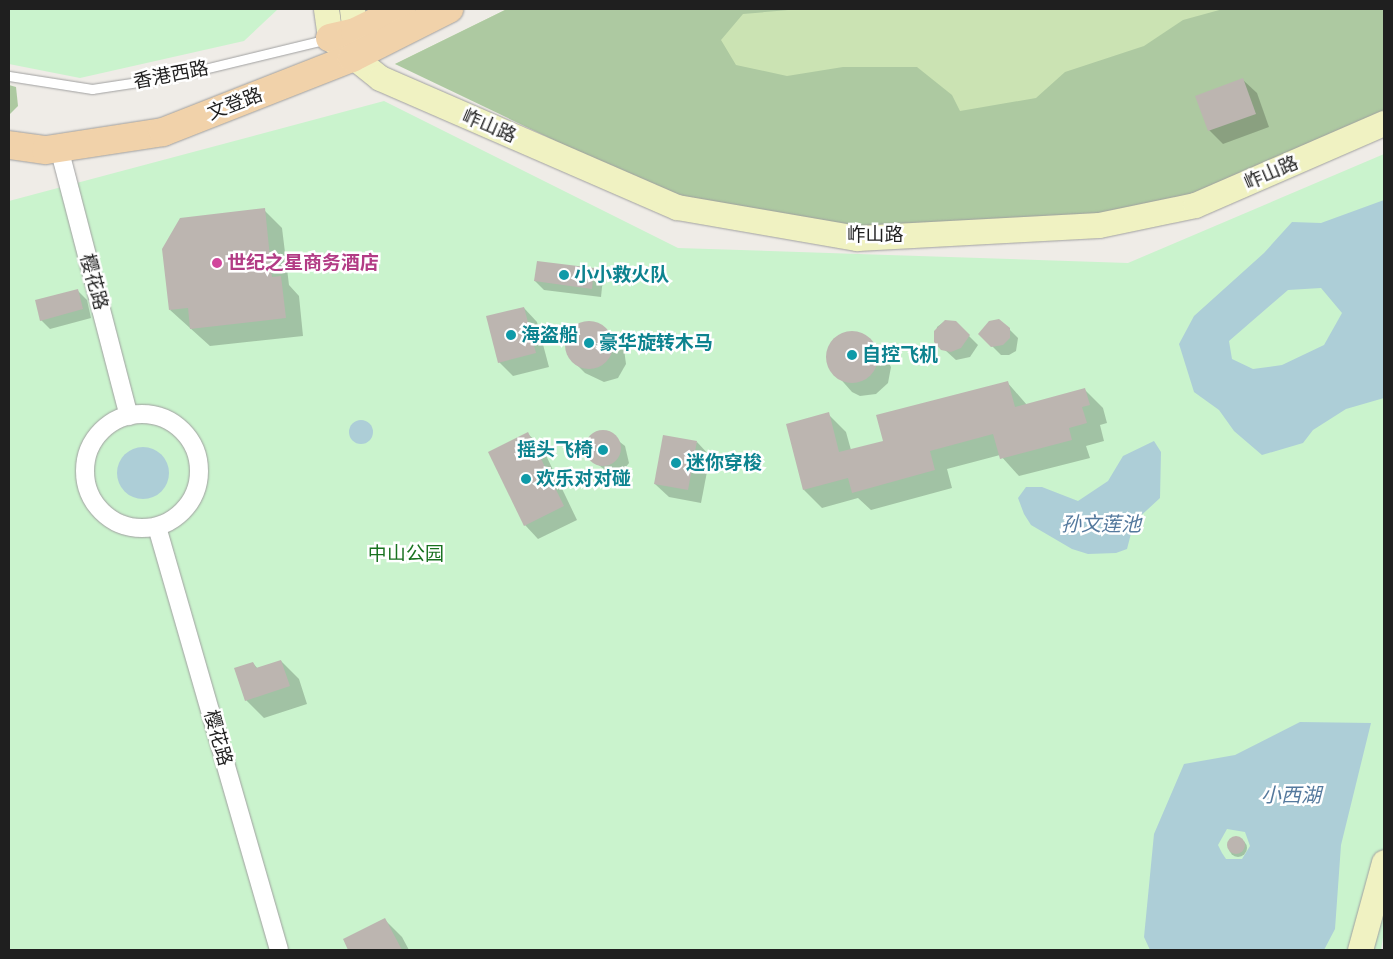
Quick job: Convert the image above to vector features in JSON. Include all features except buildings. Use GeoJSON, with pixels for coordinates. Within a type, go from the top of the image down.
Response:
{"type":"FeatureCollection","features":[{"type":"Feature","properties":{"kind":"main road","name":"文登路"},"geometry":{"type":"LineString","coordinates":[[9,145],[46,150],[163,132],[347,34],[402,9]]}},
{"type":"Feature","properties":{"kind":"main road","name":"文登路"},"geometry":{"type":"LineString","coordinates":[[347,34],[448,9]]}},
{"type":"Feature","properties":{"kind":"street"},"geometry":{"type":"LineString","coordinates":[[326,9],[347,34]]}},
{"type":"Feature","properties":{"kind":"street","name":"岞山路"},"geometry":{"type":"LineString","coordinates":[[347,34],[380,78],[677,207],[858,238],[1099,225],[1195,206],[1384,124]]}},
{"type":"Feature","properties":{"kind":"street","name":"樱花路"},"geometry":{"type":"LineString","coordinates":[[59,148],[129,416]]}},
{"type":"Feature","properties":{"kind":"street"},"geometry":{"type":"LineString","coordinates":[[149,414],[168,420],[184,432],[195,448],[198,459],[198,487],[189,505],[175,519],[157,527],[139,529],[121,524],[106,515],[94,502],[87,486],[85,467],[94,442],[112,423],[129,416],[149,414]]}},
{"type":"Feature","properties":{"kind":"street","name":"樱花路"},"geometry":{"type":"LineString","coordinates":[[157,527],[279,950]]}},
{"type":"Feature","properties":{"kind":"street"},"geometry":{"type":"LineString","coordinates":[[1360,950],[1384,862]]}},
{"type":"Feature","properties":{"kind":"lane","name":"香港西路"},"geometry":{"type":"LineString","coordinates":[[9,76],[92,89],[171,77],[347,34]]}},
{"type":"Feature","properties":{"kind":"green space"},"geometry":{"type":"Polygon","coordinates":[[[9,9],[278,9],[244,41],[80,78],[9,64],[9,9]]]}},
{"type":"Feature","properties":{"kind":"green space"},"geometry":{"type":"Polygon","coordinates":[[[507,9],[1384,9],[1190,198],[395,64],[507,9]]]}},
{"type":"Feature","properties":{"kind":"green space"},"geometry":{"type":"Polygon","coordinates":[[[507,9],[800,9],[743,14],[721,40],[736,65],[787,76],[843,67],[917,67],[952,95],[960,111],[1036,98],[1065,72],[1144,46],[1183,20],[1223,9],[1384,9],[1384,115],[1190,198],[1089,219],[857,229],[681,201],[395,64],[507,9]]]}},
{"type":"Feature","properties":{"kind":"green space"},"geometry":{"type":"Polygon","coordinates":[[[9,85],[16,87],[18,106],[9,115],[9,85]]]}},
{"type":"Feature","properties":{"kind":"green space","name":"中山公园"},"geometry":{"type":"Polygon","coordinates":[[[384,101],[678,248],[1128,263],[1384,154],[1384,931],[1381,950],[9,950],[9,201],[384,101]]]}},
{"type":"Feature","properties":{"kind":"water"},"geometry":{"type":"Polygon","coordinates":[[[1384,200],[1384,398],[1346,409],[1313,430],[1303,443],[1262,455],[1234,431],[1219,410],[1194,392],[1179,344],[1194,316],[1264,253],[1292,222],[1321,223],[1384,200]],[[1321,288],[1288,290],[1229,341],[1232,359],[1253,369],[1282,365],[1324,345],[1342,313],[1321,288]]]}},
{"type":"Feature","properties":{"kind":"water"},"geometry":{"type":"Polygon","coordinates":[[[361,420],[370,423],[373,432],[370,441],[361,444],[352,441],[349,432],[352,423],[361,420]]]}},
{"type":"Feature","properties":{"kind":"water","name":"孙文莲池"},"geometry":{"type":"Polygon","coordinates":[[[1154,441],[1161,452],[1160,498],[1134,522],[1127,549],[1116,553],[1088,554],[1072,549],[1031,525],[1024,514],[1018,498],[1026,487],[1042,487],[1078,501],[1108,481],[1123,456],[1154,441]]]}},
{"type":"Feature","properties":{"kind":"water"},"geometry":{"type":"Polygon","coordinates":[[[138,447],[148,447],[158,451],[165,458],[169,473],[165,488],[158,495],[148,499],[138,499],[128,495],[121,488],[117,478],[117,468],[121,458],[128,451],[138,447]]]}},
{"type":"Feature","properties":{"kind":"water","name":"小西湖"},"geometry":{"type":"Polygon","coordinates":[[[1300,722],[1371,723],[1341,845],[1335,929],[1324,950],[1150,950],[1144,937],[1154,834],[1184,764],[1235,755],[1300,722]],[[1227,829],[1218,845],[1226,859],[1242,859],[1250,846],[1245,832],[1227,829]]]}},
{"type":"Feature","properties":{"kind":"place","name":"世纪之星商务酒店"},"geometry":{"type":"Point","coordinates":[217,263]}},
{"type":"Feature","properties":{"kind":"place","name":"小小救火队"},"geometry":{"type":"Point","coordinates":[564,275]}},
{"type":"Feature","properties":{"kind":"place","name":"海盗船"},"geometry":{"type":"Point","coordinates":[511,335]}},
{"type":"Feature","properties":{"kind":"place","name":"豪华旋转木马"},"geometry":{"type":"Point","coordinates":[589,343]}},
{"type":"Feature","properties":{"kind":"place","name":"自控飞机"},"geometry":{"type":"Point","coordinates":[852,355]}},
{"type":"Feature","properties":{"kind":"place","name":"摇头飞椅"},"geometry":{"type":"Point","coordinates":[603,450]}},
{"type":"Feature","properties":{"kind":"place","name":"迷你穿梭"},"geometry":{"type":"Point","coordinates":[676,463]}},
{"type":"Feature","properties":{"kind":"place","name":"欢乐对对碰"},"geometry":{"type":"Point","coordinates":[526,479]}}]}
